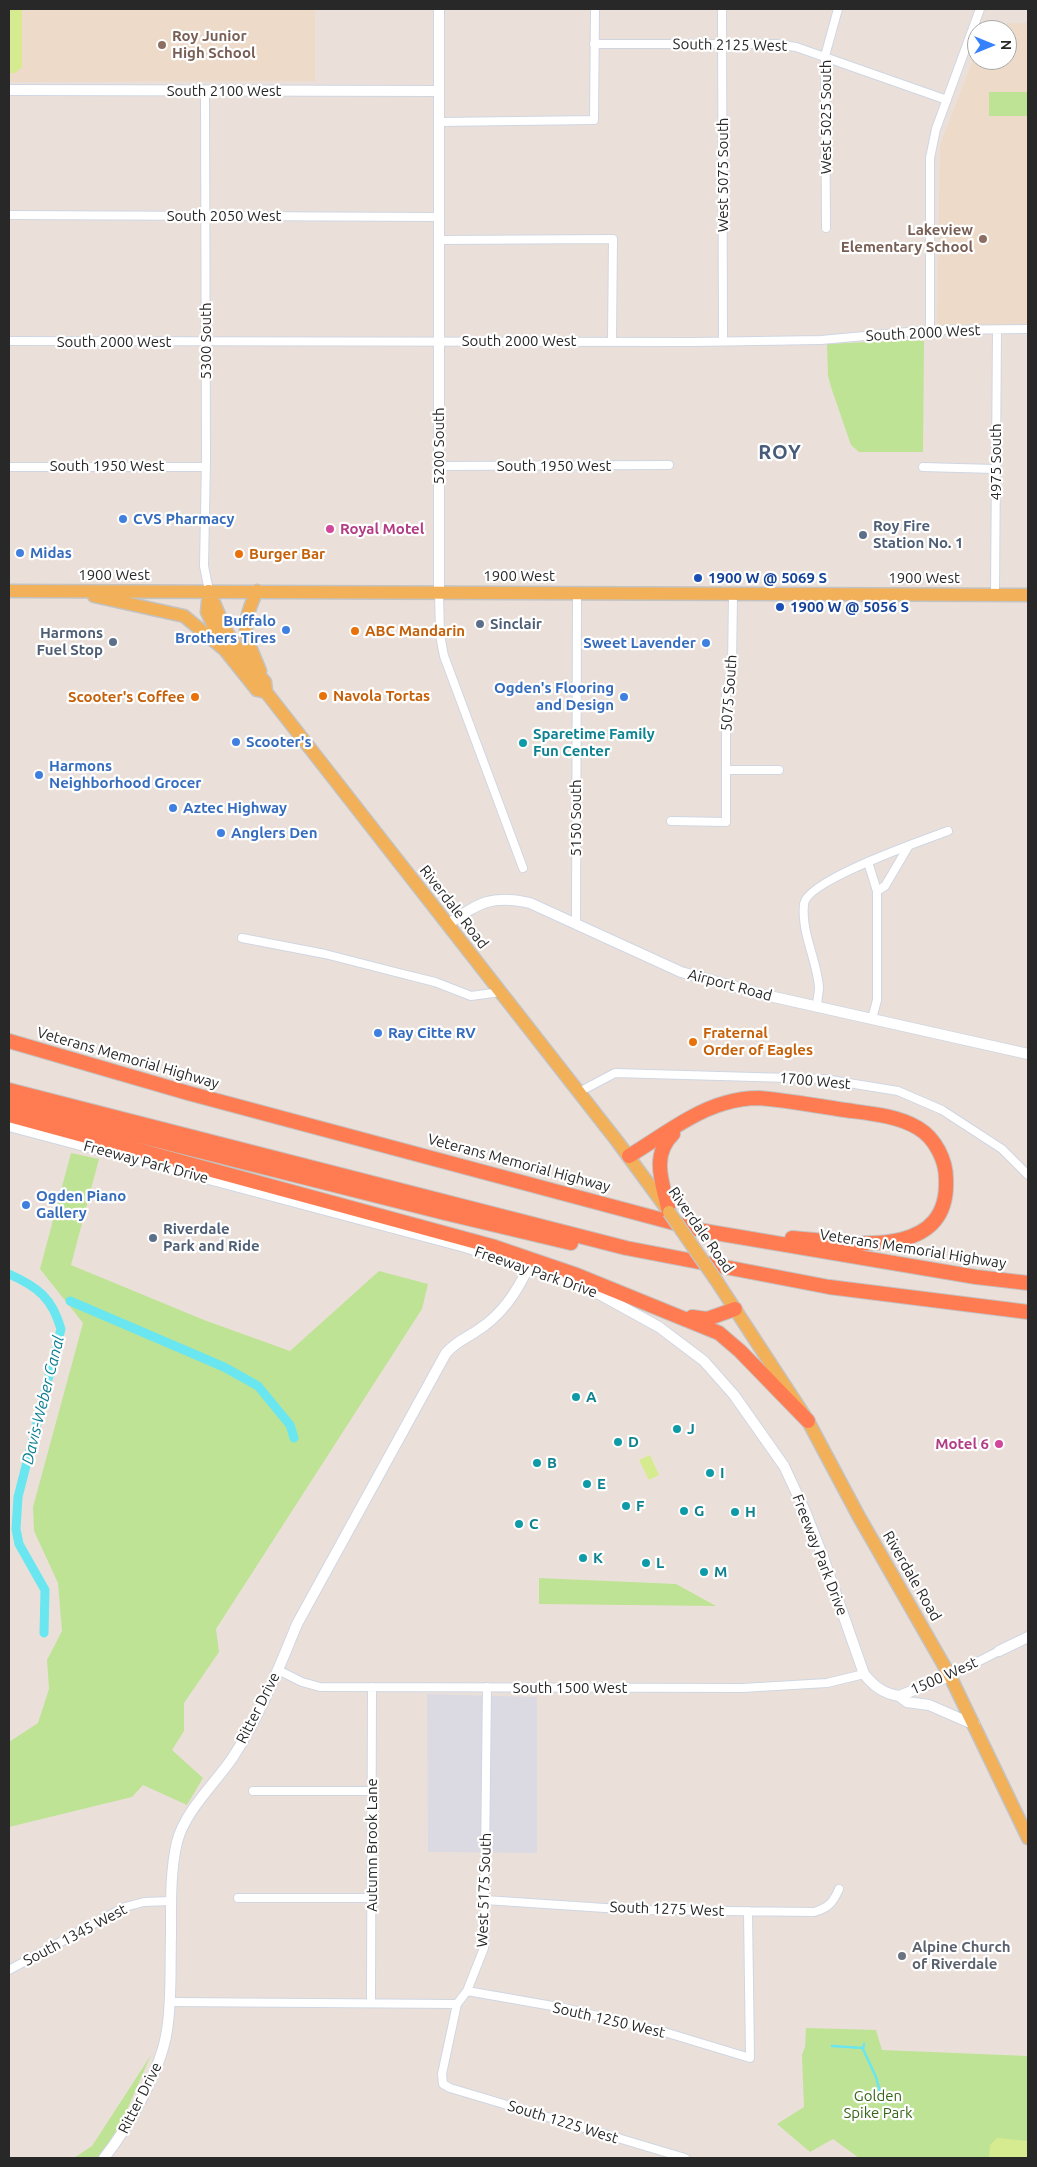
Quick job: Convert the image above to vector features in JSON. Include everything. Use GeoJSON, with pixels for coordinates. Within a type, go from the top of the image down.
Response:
{"type":"FeatureCollection","features":[{"type":"Feature","properties":{"kind":"highway","name":"Veterans Memorial Highway"},"geometry":{"type":"LineString","coordinates":[[9,1042],[188,1093],[704,1231],[976,1277],[1028,1283]]}},
{"type":"Feature","properties":{"kind":"highway"},"geometry":{"type":"LineString","coordinates":[[9,1090],[626,1248],[830,1288],[1028,1312]]}},
{"type":"Feature","properties":{"kind":"highway"},"geometry":{"type":"LineString","coordinates":[[629,1156],[707,1109],[725,1103],[757,1098],[896,1119],[919,1128],[930,1138],[940,1153],[946,1173],[947,1195],[940,1214],[928,1226],[901,1241],[872,1244],[704,1231]]}},
{"type":"Feature","properties":{"kind":"highway"},"geometry":{"type":"LineString","coordinates":[[9,1103],[545,1237],[573,1243],[626,1248]]}},
{"type":"Feature","properties":{"kind":"highway"},"geometry":{"type":"LineString","coordinates":[[9,1115],[495,1247],[574,1274],[719,1333],[730,1341],[808,1421]]}},
{"type":"Feature","properties":{"kind":"highway"},"geometry":{"type":"LineString","coordinates":[[669,1212],[660,1168],[661,1152],[665,1142],[685,1123]]}},
{"type":"Feature","properties":{"kind":"highway"},"geometry":{"type":"LineString","coordinates":[[677,1315],[707,1319],[735,1309]]}},
{"type":"Feature","properties":{"kind":"main road","name":"1900 West"},"geometry":{"type":"LineString","coordinates":[[9,591],[1028,595]]}},
{"type":"Feature","properties":{"kind":"main road"},"geometry":{"type":"LineString","coordinates":[[70,591],[184,616],[224,650]]}},
{"type":"Feature","properties":{"kind":"main road","name":"Riverdale Road"},"geometry":{"type":"LineString","coordinates":[[208,591],[207,612],[224,650],[257,690],[266,687]]}},
{"type":"Feature","properties":{"kind":"main road","name":"Riverdale Road"},"geometry":{"type":"LineString","coordinates":[[208,591],[224,630],[239,651],[447,925],[629,1156],[735,1309],[808,1421],[950,1676],[1028,1838]]}},
{"type":"Feature","properties":{"kind":"main road"},"geometry":{"type":"LineString","coordinates":[[257,591],[245,621],[247,637],[266,687]]}},
{"type":"Feature","properties":{"kind":"street","name":"5200 South"},"geometry":{"type":"LineString","coordinates":[[438,9],[440,635],[444,656],[523,868]]}},
{"type":"Feature","properties":{"kind":"street"},"geometry":{"type":"LineString","coordinates":[[439,122],[594,120],[595,9]]}},
{"type":"Feature","properties":{"kind":"street","name":"West 5075 South"},"geometry":{"type":"LineString","coordinates":[[722,9],[723,341]]}},
{"type":"Feature","properties":{"kind":"street","name":"West 5025 South"},"geometry":{"type":"LineString","coordinates":[[826,228],[825,56],[838,9]]}},
{"type":"Feature","properties":{"kind":"street"},"geometry":{"type":"LineString","coordinates":[[930,330],[930,158],[936,129],[980,9]]}},
{"type":"Feature","properties":{"kind":"street","name":"South 2125 West"},"geometry":{"type":"LineString","coordinates":[[594,44],[776,44],[796,47],[947,100]]}},
{"type":"Feature","properties":{"kind":"street","name":"South 2100 West"},"geometry":{"type":"LineString","coordinates":[[9,90],[439,91]]}},
{"type":"Feature","properties":{"kind":"street","name":"5300 South"},"geometry":{"type":"LineString","coordinates":[[205,91],[206,467],[204,566],[208,591]]}},
{"type":"Feature","properties":{"kind":"street","name":"South 2050 West"},"geometry":{"type":"LineString","coordinates":[[9,215],[439,217]]}},
{"type":"Feature","properties":{"kind":"street"},"geometry":{"type":"LineString","coordinates":[[439,240],[613,239],[612,341]]}},
{"type":"Feature","properties":{"kind":"street","name":"South 2000 West"},"geometry":{"type":"LineString","coordinates":[[9,341],[440,342],[822,340],[930,330],[1028,330]]}},
{"type":"Feature","properties":{"kind":"street","name":"4975 South"},"geometry":{"type":"LineString","coordinates":[[995,595],[997,330]]}},
{"type":"Feature","properties":{"kind":"street","name":"South 1950 West"},"geometry":{"type":"LineString","coordinates":[[439,466],[669,465]]}},
{"type":"Feature","properties":{"kind":"street","name":"South 1950 West"},"geometry":{"type":"LineString","coordinates":[[9,467],[206,467]]}},
{"type":"Feature","properties":{"kind":"street"},"geometry":{"type":"LineString","coordinates":[[922,467],[995,470]]}},
{"type":"Feature","properties":{"kind":"street","name":"5150 South"},"geometry":{"type":"LineString","coordinates":[[576,924],[578,593]]}},
{"type":"Feature","properties":{"kind":"street","name":"5075 South"},"geometry":{"type":"LineString","coordinates":[[671,821],[726,822],[726,696],[732,667],[733,594]]}},
{"type":"Feature","properties":{"kind":"street"},"geometry":{"type":"LineString","coordinates":[[726,770],[780,770]]}},
{"type":"Feature","properties":{"kind":"street"},"geometry":{"type":"LineString","coordinates":[[816,1006],[819,988],[807,936],[804,904],[807,896],[844,872],[948,831]]}},
{"type":"Feature","properties":{"kind":"street"},"geometry":{"type":"LineString","coordinates":[[877,891],[885,886],[908,847]]}},
{"type":"Feature","properties":{"kind":"street"},"geometry":{"type":"LineString","coordinates":[[868,862],[877,891],[877,1000],[872,1019]]}},
{"type":"Feature","properties":{"kind":"street","name":"Airport Road"},"geometry":{"type":"LineString","coordinates":[[447,925],[479,904],[494,900],[512,899],[530,903],[681,972],[816,1006],[1028,1054]]}},
{"type":"Feature","properties":{"kind":"street"},"geometry":{"type":"LineString","coordinates":[[242,938],[325,954],[381,968],[435,982],[471,996],[500,992]]}},
{"type":"Feature","properties":{"kind":"street","name":"1700 West"},"geometry":{"type":"LineString","coordinates":[[579,1092],[615,1073],[824,1079],[898,1091],[942,1110],[980,1134],[1002,1149],[1028,1175]]}},
{"type":"Feature","properties":{"kind":"street","name":"Freeway Park Drive"},"geometry":{"type":"LineString","coordinates":[[9,1126],[428,1237],[572,1282],[601,1295],[660,1327],[704,1361],[734,1395],[784,1466],[806,1511],[864,1674]]}},
{"type":"Feature","properties":{"kind":"street","name":"Ritter Drive"},"geometry":{"type":"LineString","coordinates":[[104,2158],[119,2139],[159,2062],[167,2032],[170,2002],[171,1901],[174,1860],[177,1840],[185,1822],[234,1756],[278,1670],[297,1624],[446,1353],[457,1341],[480,1329],[498,1315],[513,1297],[528,1268]]}},
{"type":"Feature","properties":{"kind":"street","name":"1500 West"},"geometry":{"type":"LineString","coordinates":[[864,1674],[874,1687],[898,1696],[950,1676],[1028,1637]]}},
{"type":"Feature","properties":{"kind":"street","name":"South 1500 West"},"geometry":{"type":"LineString","coordinates":[[278,1670],[302,1682],[320,1687],[751,1688],[827,1683],[864,1674]]}},
{"type":"Feature","properties":{"kind":"street","name":"Autumn Brook Lane"},"geometry":{"type":"LineString","coordinates":[[371,2002],[372,1687]]}},
{"type":"Feature","properties":{"kind":"street","name":"West 5175 South"},"geometry":{"type":"LineString","coordinates":[[443,2084],[442,2074],[457,2004],[467,1991],[484,1948],[488,1688]]}},
{"type":"Feature","properties":{"kind":"street"},"geometry":{"type":"LineString","coordinates":[[898,1696],[906,1702],[929,1705],[975,1725]]}},
{"type":"Feature","properties":{"kind":"street"},"geometry":{"type":"LineString","coordinates":[[253,1791],[372,1791]]}},
{"type":"Feature","properties":{"kind":"street","name":"South 1275 West"},"geometry":{"type":"LineString","coordinates":[[485,1900],[634,1910],[814,1912],[824,1909],[833,1903],[839,1889]]}},
{"type":"Feature","properties":{"kind":"street"},"geometry":{"type":"LineString","coordinates":[[238,1898],[372,1898]]}},
{"type":"Feature","properties":{"kind":"street","name":"South 1345 West"},"geometry":{"type":"LineString","coordinates":[[9,1970],[125,1907],[144,1902],[171,1901]]}},
{"type":"Feature","properties":{"kind":"street","name":"South 1250 West"},"geometry":{"type":"LineString","coordinates":[[467,1991],[564,2008],[651,2029],[750,2058],[748,1911]]}},
{"type":"Feature","properties":{"kind":"street"},"geometry":{"type":"LineString","coordinates":[[170,2002],[457,2004]]}},
{"type":"Feature","properties":{"kind":"street","name":"South 1225 West"},"geometry":{"type":"LineString","coordinates":[[443,2084],[450,2088],[685,2158]]}},
{"type":"Feature","properties":{"kind":"shaded area","name":"Roy Junior High School"},"geometry":{"type":"Polygon","coordinates":[[[9,9],[315,9],[315,81],[9,82],[9,9]]]}},
{"type":"Feature","properties":{"kind":"shaded area","name":"Lakeview Elementary School"},"geometry":{"type":"Polygon","coordinates":[[[1017,23],[1028,23],[1028,332],[937,333],[940,145],[969,70],[1017,70],[1017,23]]]}},
{"type":"Feature","properties":{"kind":"shaded area"},"geometry":{"type":"Polygon","coordinates":[[[427,1694],[537,1697],[537,1853],[428,1852],[427,1694]]]}},
{"type":"Feature","properties":{"kind":"green space"},"geometry":{"type":"Polygon","coordinates":[[[9,9],[22,9],[22,67],[15,73],[9,73],[9,9]]]}},
{"type":"Feature","properties":{"kind":"green space"},"geometry":{"type":"Polygon","coordinates":[[[989,92],[1028,92],[1028,116],[989,116],[989,92]]]}},
{"type":"Feature","properties":{"kind":"green space"},"geometry":{"type":"Polygon","coordinates":[[[924,341],[923,452],[859,452],[851,445],[832,390],[828,376],[827,344],[924,341]]]}},
{"type":"Feature","properties":{"kind":"green space"},"geometry":{"type":"Polygon","coordinates":[[[71,1153],[99,1159],[71,1265],[204,1320],[290,1351],[379,1271],[428,1284],[422,1309],[216,1629],[219,1652],[184,1703],[184,1731],[172,1750],[203,1778],[187,1805],[143,1785],[132,1797],[9,1827],[9,1742],[38,1723],[49,1689],[47,1660],[62,1631],[58,1583],[34,1531],[33,1507],[83,1323],[40,1269],[71,1153]]]}},
{"type":"Feature","properties":{"kind":"green space"},"geometry":{"type":"Polygon","coordinates":[[[650,1455],[659,1475],[649,1480],[639,1460],[650,1455]]]}},
{"type":"Feature","properties":{"kind":"green space"},"geometry":{"type":"Polygon","coordinates":[[[539,1578],[676,1584],[716,1606],[539,1604],[539,1578]]]}},
{"type":"Feature","properties":{"kind":"green space","name":"Golden Spike Park"},"geometry":{"type":"Polygon","coordinates":[[[806,2028],[876,2030],[882,2050],[1028,2056],[1028,2158],[859,2158],[833,2139],[810,2152],[777,2124],[804,2107],[802,2055],[805,2047],[806,2028]]]}},
{"type":"Feature","properties":{"kind":"green space"},"geometry":{"type":"Polygon","coordinates":[[[151,2055],[112,2144],[99,2158],[74,2158],[92,2146],[151,2055]]]}},
{"type":"Feature","properties":{"kind":"green space"},"geometry":{"type":"Polygon","coordinates":[[[997,2138],[1028,2141],[1028,2158],[989,2158],[990,2145],[997,2138]]]}},
{"type":"Feature","properties":{"kind":"waterway","name":"Davis-Weber Canal"},"geometry":{"type":"LineString","coordinates":[[9,1274],[36,1289],[48,1301],[61,1329],[18,1497],[16,1529],[19,1544],[45,1590],[44,1633]]}},
{"type":"Feature","properties":{"kind":"waterway"},"geometry":{"type":"LineString","coordinates":[[70,1301],[224,1367],[258,1386],[290,1425],[294,1438]]}},
{"type":"Feature","properties":{"kind":"waterway"},"geometry":{"type":"LineString","coordinates":[[864,2044],[863,2049],[876,2077],[883,2103]]}},
{"type":"Feature","properties":{"kind":"waterway"},"geometry":{"type":"LineString","coordinates":[[832,2046],[863,2048]]}},
{"type":"Feature","properties":{"kind":"place","name":"Roy Junior High School"},"geometry":{"type":"Point","coordinates":[162,45]}},
{"type":"Feature","properties":{"kind":"place","name":"Lakeview Elementary School"},"geometry":{"type":"Point","coordinates":[983,239]}},
{"type":"Feature","properties":{"kind":"place","name":"CVS Pharmacy"},"geometry":{"type":"Point","coordinates":[123,519]}},
{"type":"Feature","properties":{"kind":"place","name":"Royal Motel"},"geometry":{"type":"Point","coordinates":[330,529]}},
{"type":"Feature","properties":{"kind":"place","name":"Roy Fire Station No. 1"},"geometry":{"type":"Point","coordinates":[863,535]}},
{"type":"Feature","properties":{"kind":"place","name":"Midas"},"geometry":{"type":"Point","coordinates":[20,553]}},
{"type":"Feature","properties":{"kind":"place","name":"Burger Bar"},"geometry":{"type":"Point","coordinates":[239,554]}},
{"type":"Feature","properties":{"kind":"place","name":"1900 W @ 5069 S"},"geometry":{"type":"Point","coordinates":[698,578]}},
{"type":"Feature","properties":{"kind":"place","name":"1900 W @ 5056 S"},"geometry":{"type":"Point","coordinates":[780,607]}},
{"type":"Feature","properties":{"kind":"place","name":"Sinclair"},"geometry":{"type":"Point","coordinates":[480,624]}},
{"type":"Feature","properties":{"kind":"place","name":"Buffalo Brothers Tires"},"geometry":{"type":"Point","coordinates":[286,630]}},
{"type":"Feature","properties":{"kind":"place","name":"ABC Mandarin"},"geometry":{"type":"Point","coordinates":[355,631]}},
{"type":"Feature","properties":{"kind":"place","name":"Harmons Fuel Stop"},"geometry":{"type":"Point","coordinates":[113,642]}},
{"type":"Feature","properties":{"kind":"place","name":"Sweet Lavender"},"geometry":{"type":"Point","coordinates":[706,643]}},
{"type":"Feature","properties":{"kind":"place","name":"Navola Tortas"},"geometry":{"type":"Point","coordinates":[323,696]}},
{"type":"Feature","properties":{"kind":"place","name":"Scooter's Coffee"},"geometry":{"type":"Point","coordinates":[195,697]}},
{"type":"Feature","properties":{"kind":"place","name":"Ogden's Flooring and Design"},"geometry":{"type":"Point","coordinates":[624,697]}},
{"type":"Feature","properties":{"kind":"place","name":"Scooter's"},"geometry":{"type":"Point","coordinates":[236,742]}},
{"type":"Feature","properties":{"kind":"place","name":"Sparetime Family Fun Center"},"geometry":{"type":"Point","coordinates":[523,743]}},
{"type":"Feature","properties":{"kind":"place","name":"Harmons Neighborhood Grocer"},"geometry":{"type":"Point","coordinates":[39,775]}},
{"type":"Feature","properties":{"kind":"place","name":"Aztec Highway"},"geometry":{"type":"Point","coordinates":[173,808]}},
{"type":"Feature","properties":{"kind":"place","name":"Anglers Den"},"geometry":{"type":"Point","coordinates":[221,833]}},
{"type":"Feature","properties":{"kind":"place","name":"Ray Citte RV"},"geometry":{"type":"Point","coordinates":[378,1033]}},
{"type":"Feature","properties":{"kind":"place","name":"Fraternal Order of Eagles"},"geometry":{"type":"Point","coordinates":[693,1042]}},
{"type":"Feature","properties":{"kind":"place","name":"Ogden Piano Gallery"},"geometry":{"type":"Point","coordinates":[26,1205]}},
{"type":"Feature","properties":{"kind":"place","name":"Riverdale Park and Ride"},"geometry":{"type":"Point","coordinates":[153,1238]}},
{"type":"Feature","properties":{"kind":"place","name":"A"},"geometry":{"type":"Point","coordinates":[576,1397]}},
{"type":"Feature","properties":{"kind":"place","name":"J"},"geometry":{"type":"Point","coordinates":[677,1429]}},
{"type":"Feature","properties":{"kind":"place","name":"D"},"geometry":{"type":"Point","coordinates":[618,1442]}},
{"type":"Feature","properties":{"kind":"place","name":"Motel 6"},"geometry":{"type":"Point","coordinates":[999,1444]}},
{"type":"Feature","properties":{"kind":"place","name":"B"},"geometry":{"type":"Point","coordinates":[537,1463]}},
{"type":"Feature","properties":{"kind":"place","name":"I"},"geometry":{"type":"Point","coordinates":[710,1473]}},
{"type":"Feature","properties":{"kind":"place","name":"E"},"geometry":{"type":"Point","coordinates":[587,1484]}},
{"type":"Feature","properties":{"kind":"place","name":"F"},"geometry":{"type":"Point","coordinates":[626,1506]}},
{"type":"Feature","properties":{"kind":"place","name":"G"},"geometry":{"type":"Point","coordinates":[684,1511]}},
{"type":"Feature","properties":{"kind":"place","name":"H"},"geometry":{"type":"Point","coordinates":[735,1512]}},
{"type":"Feature","properties":{"kind":"place","name":"C"},"geometry":{"type":"Point","coordinates":[519,1524]}},
{"type":"Feature","properties":{"kind":"place","name":"K"},"geometry":{"type":"Point","coordinates":[583,1558]}},
{"type":"Feature","properties":{"kind":"place","name":"L"},"geometry":{"type":"Point","coordinates":[646,1563]}},
{"type":"Feature","properties":{"kind":"place","name":"M"},"geometry":{"type":"Point","coordinates":[704,1572]}},
{"type":"Feature","properties":{"kind":"place","name":"Alpine Church of Riverdale"},"geometry":{"type":"Point","coordinates":[902,1956]}},
{"type":"Feature","properties":{"kind":"district","name":"ROY"},"geometry":{"type":"Point","coordinates":[780,452]}}]}
